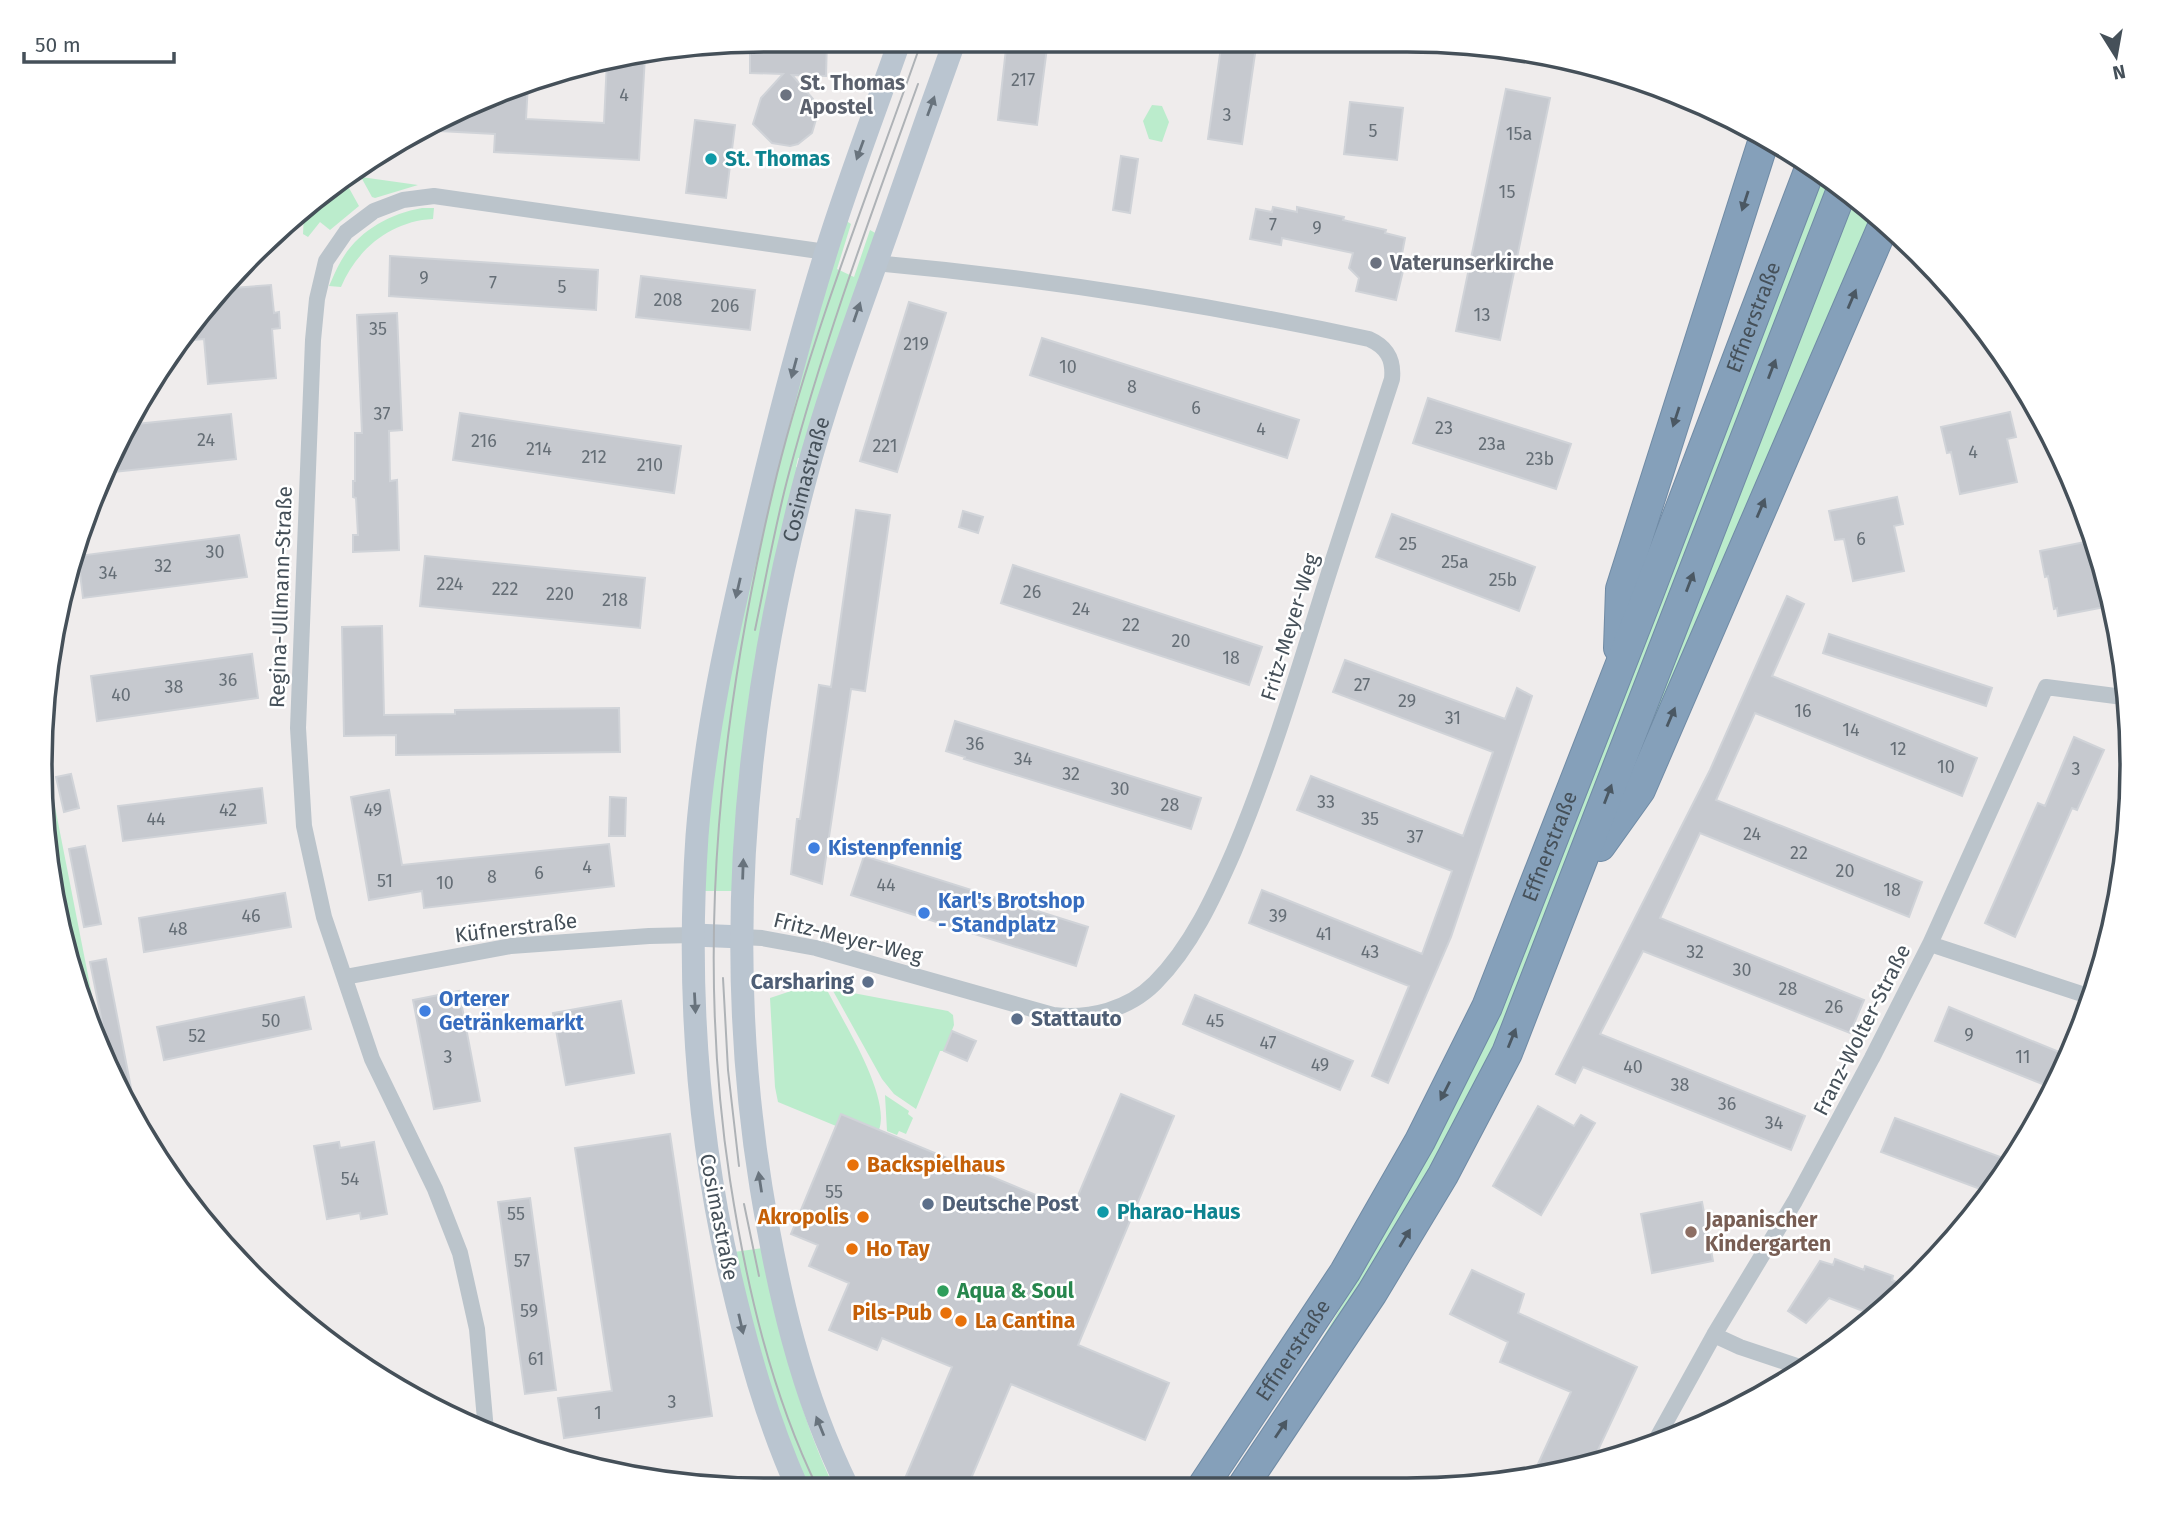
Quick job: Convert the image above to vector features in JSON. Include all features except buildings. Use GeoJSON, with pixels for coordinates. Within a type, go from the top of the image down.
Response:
{"type":"FeatureCollection","features":[{"type":"Feature","properties":{"kind":"highway"},"geometry":{"type":"LineString","coordinates":[[1618,671],[1621,589],[1761,147]]}},
{"type":"Feature","properties":{"kind":"highway","name":"Effnerstraße"},"geometry":{"type":"LineString","coordinates":[[1208,1478],[1345,1272],[1420,1141],[1487,1007],[1807,176]]}},
{"type":"Feature","properties":{"kind":"highway","name":"Effnerstraße"},"geometry":{"type":"LineString","coordinates":[[1248,1478],[1372,1293],[1443,1175],[1507,1053],[1839,198]]}},
{"type":"Feature","properties":{"kind":"highway"},"geometry":{"type":"LineString","coordinates":[[1575,880],[1640,790],[1880,232]]}},
{"type":"Feature","properties":{"kind":"main road","name":"Cosimastraße"},"geometry":{"type":"LineString","coordinates":[[793,1478],[771,1426],[752,1362],[719,1225],[705,1140],[694,980],[701,800],[727,634],[766,469],[825,252],[897,52]]}},
{"type":"Feature","properties":{"kind":"main road","name":"Cosimastraße"},"geometry":{"type":"LineString","coordinates":[[844,1478],[813,1407],[788,1325],[769,1236],[746,1067],[741,937],[744,841],[769,641],[805,480],[832,387],[952,52]]}},
{"type":"Feature","properties":{"kind":"main road"},"geometry":{"type":"LineString","coordinates":[[694,935],[741,937]]}},
{"type":"Feature","properties":{"kind":"street","name":"Regina-Ullmann-Straße"},"geometry":{"type":"LineString","coordinates":[[485,1420],[477,1329],[460,1253],[435,1189],[372,1059],[324,917],[306,839],[298,728],[313,340],[317,299],[326,261],[346,232],[374,211],[403,200],[434,196],[825,252]]}},
{"type":"Feature","properties":{"kind":"street","name":"Fritz-Meyer-Weg"},"geometry":{"type":"LineString","coordinates":[[741,937],[816,948],[1053,1015],[1088,1016],[1110,1010],[1125,1004],[1155,984],[1200,922],[1219,886],[1247,820],[1286,710],[1392,379],[1391,357],[1382,345],[1369,338],[1272,318],[1133,295],[875,262]]}},
{"type":"Feature","properties":{"kind":"street","name":"Franz-Wolter-Straße"},"geometry":{"type":"LineString","coordinates":[[1661,1431],[1714,1335],[1796,1201],[1930,943],[2046,687],[2116,696]]}},
{"type":"Feature","properties":{"kind":"street","name":"Küfnerstraße"},"geometry":{"type":"LineString","coordinates":[[345,977],[511,946],[694,935]]}},
{"type":"Feature","properties":{"kind":"street"},"geometry":{"type":"LineString","coordinates":[[1930,943],[1955,954],[2082,994]]}},
{"type":"Feature","properties":{"kind":"street"},"geometry":{"type":"LineString","coordinates":[[1714,1335],[1793,1365]]}},
{"type":"Feature","properties":{"kind":"green space"},"geometry":{"type":"Polygon","coordinates":[[[1152,105],[1162,106],[1169,122],[1162,142],[1149,139],[1143,121],[1152,105]]]}},
{"type":"Feature","properties":{"kind":"green space"},"geometry":{"type":"Polygon","coordinates":[[[363,177],[418,185],[375,198],[363,177]]]}},
{"type":"Feature","properties":{"kind":"green space"},"geometry":{"type":"Polygon","coordinates":[[[1819,184],[1827,190],[1630,710],[1489,1057],[1416,1198],[1309,1368],[1315,1351],[1408,1193],[1481,1052],[1556,872],[1819,184]]]}},
{"type":"Feature","properties":{"kind":"green space"},"geometry":{"type":"Polygon","coordinates":[[[349,187],[359,206],[330,230],[320,222],[308,237],[303,234],[304,222],[349,187]]]}},
{"type":"Feature","properties":{"kind":"green space"},"geometry":{"type":"Polygon","coordinates":[[[1848,205],[1874,227],[1630,777],[1848,205]]]}},
{"type":"Feature","properties":{"kind":"green space"},"geometry":{"type":"Polygon","coordinates":[[[422,208],[434,208],[433,219],[403,225],[390,231],[366,249],[341,287],[329,286],[348,250],[365,233],[386,219],[422,208]]]}},
{"type":"Feature","properties":{"kind":"green space"},"geometry":{"type":"Polygon","coordinates":[[[845,220],[851,224],[837,269],[854,277],[870,230],[877,234],[804,459],[798,458],[796,467],[801,469],[744,744],[732,891],[702,891],[715,752],[760,526],[845,220]]]}},
{"type":"Feature","properties":{"kind":"green space"},"geometry":{"type":"Polygon","coordinates":[[[53,799],[94,1004],[66,905],[53,799]]]}},
{"type":"Feature","properties":{"kind":"green space"},"geometry":{"type":"Polygon","coordinates":[[[809,985],[824,988],[828,992],[864,1060],[878,1099],[881,1116],[879,1130],[841,1114],[836,1126],[778,1102],[770,998],[809,985]]]}},
{"type":"Feature","properties":{"kind":"green space"},"geometry":{"type":"Polygon","coordinates":[[[832,989],[948,1011],[953,1015],[954,1025],[944,1051],[940,1051],[916,1109],[894,1094],[882,1079],[832,989]]]}},
{"type":"Feature","properties":{"kind":"green space"},"geometry":{"type":"Polygon","coordinates":[[[885,1095],[909,1111],[908,1114],[913,1118],[906,1134],[899,1131],[897,1135],[887,1131],[885,1095]]]}},
{"type":"Feature","properties":{"kind":"green space"},"geometry":{"type":"Polygon","coordinates":[[[763,1248],[800,1401],[830,1478],[803,1478],[775,1407],[734,1252],[763,1248]]]}},
{"type":"Feature","properties":{"kind":"tram line"},"geometry":{"type":"LineString","coordinates":[[813,1478],[787,1415],[762,1338],[730,1180],[719,1091],[714,1002],[714,913],[719,825],[741,648],[777,474],[826,310],[918,52]]}},
{"type":"Feature","properties":{"kind":"tram line"},"geometry":{"type":"LineString","coordinates":[[755,630],[779,512],[817,375],[918,84]]}},
{"type":"Feature","properties":{"kind":"tram line"},"geometry":{"type":"LineString","coordinates":[[723,978],[728,1070],[739,1166]]}},
{"type":"Feature","properties":{"kind":"tram line"},"geometry":{"type":"LineString","coordinates":[[744,1204],[759,1276]]}},
{"type":"Feature","properties":{"kind":"place","name":"St. Thomas Apostel"},"geometry":{"type":"Point","coordinates":[786,95]}},
{"type":"Feature","properties":{"kind":"place","name":"St. Thomas"},"geometry":{"type":"Point","coordinates":[711,159]}},
{"type":"Feature","properties":{"kind":"place","name":"Vaterunserkirche"},"geometry":{"type":"Point","coordinates":[1376,263]}},
{"type":"Feature","properties":{"kind":"place","name":"Kistenpfennig"},"geometry":{"type":"Point","coordinates":[814,848]}},
{"type":"Feature","properties":{"kind":"place","name":"Karl's Brotshop - Standplatz"},"geometry":{"type":"Point","coordinates":[924,913]}},
{"type":"Feature","properties":{"kind":"place","name":"Carsharing"},"geometry":{"type":"Point","coordinates":[868,982]}},
{"type":"Feature","properties":{"kind":"place","name":"Orterer Getränkemarkt"},"geometry":{"type":"Point","coordinates":[425,1011]}},
{"type":"Feature","properties":{"kind":"place","name":"Stattauto"},"geometry":{"type":"Point","coordinates":[1017,1019]}},
{"type":"Feature","properties":{"kind":"place","name":"Backspielhaus"},"geometry":{"type":"Point","coordinates":[853,1165]}},
{"type":"Feature","properties":{"kind":"place","name":"Deutsche Post"},"geometry":{"type":"Point","coordinates":[928,1204]}},
{"type":"Feature","properties":{"kind":"place","name":"Pharao-Haus"},"geometry":{"type":"Point","coordinates":[1103,1212]}},
{"type":"Feature","properties":{"kind":"place","name":"Akropolis"},"geometry":{"type":"Point","coordinates":[863,1217]}},
{"type":"Feature","properties":{"kind":"place","name":"Japanischer Kindergarten"},"geometry":{"type":"Point","coordinates":[1691,1232]}},
{"type":"Feature","properties":{"kind":"place","name":"Ho Tay"},"geometry":{"type":"Point","coordinates":[852,1249]}},
{"type":"Feature","properties":{"kind":"place","name":"Aqua & Soul"},"geometry":{"type":"Point","coordinates":[943,1291]}},
{"type":"Feature","properties":{"kind":"place","name":"Pils-Pub"},"geometry":{"type":"Point","coordinates":[946,1313]}},
{"type":"Feature","properties":{"kind":"place","name":"La Cantina"},"geometry":{"type":"Point","coordinates":[961,1321]}}]}
